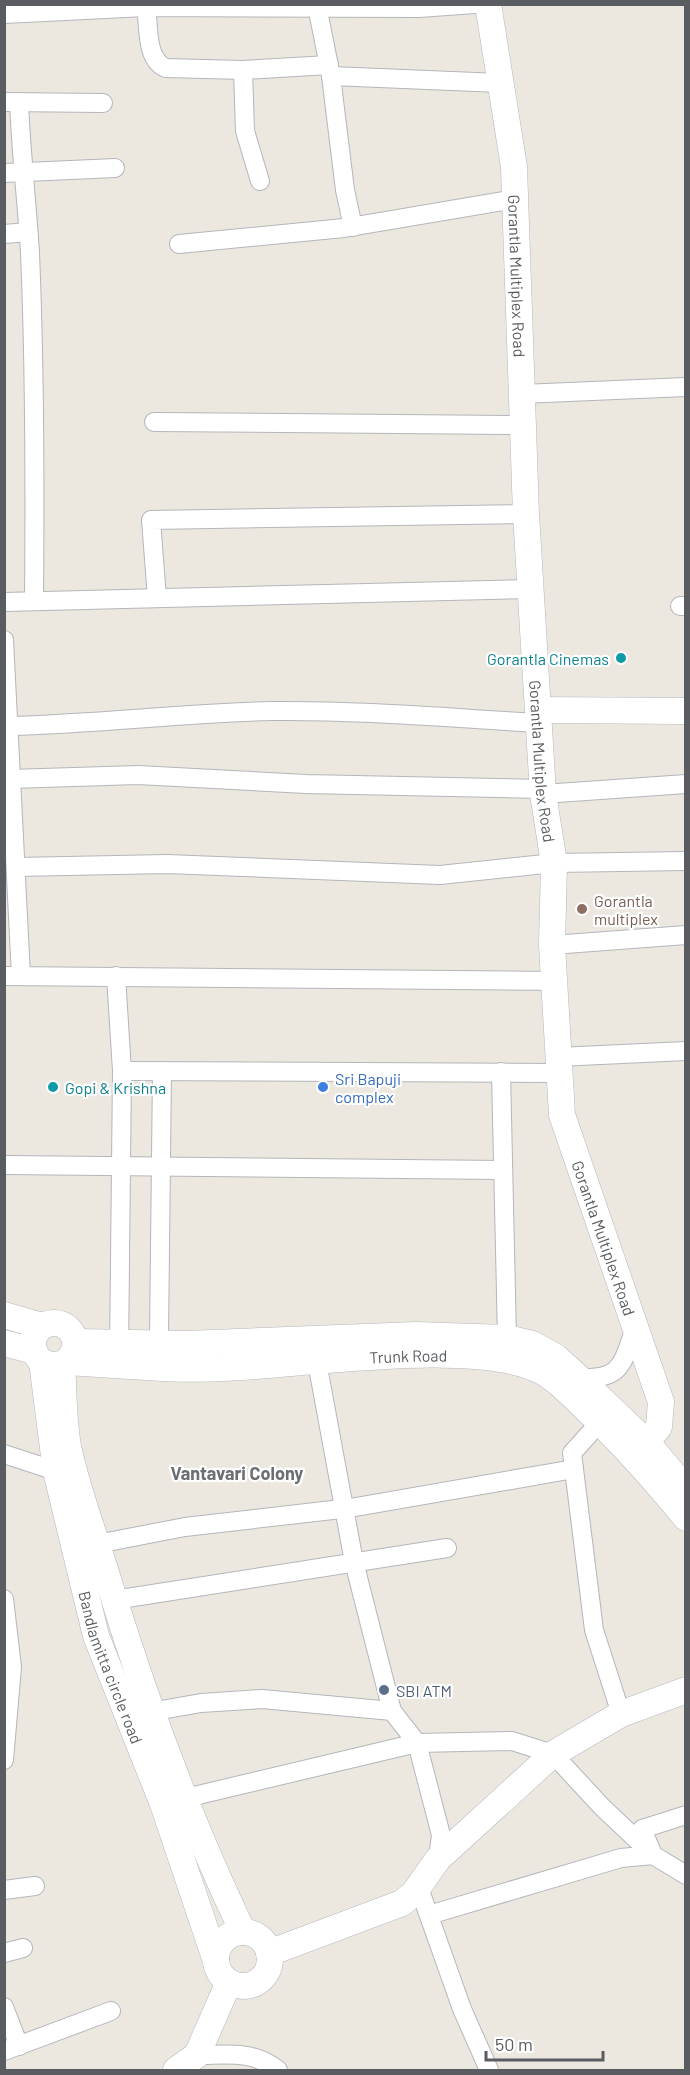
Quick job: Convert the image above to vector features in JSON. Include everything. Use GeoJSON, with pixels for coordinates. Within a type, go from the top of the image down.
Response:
{"type":"FeatureCollection","features":[{"type":"Feature","properties":{"kind":"street"},"geometry":{"type":"LineString","coordinates":[[4,14],[146,6],[311,5],[419,8],[475,4]]}},
{"type":"Feature","properties":{"kind":"street","name":"Gorantla Multiplex Road"},"geometry":{"type":"LineString","coordinates":[[488,4],[514,166],[526,514],[543,792],[554,863],[552,945],[562,1114],[636,1326],[662,1409],[659,1427],[641,1450]]}},
{"type":"Feature","properties":{"kind":"street"},"geometry":{"type":"LineString","coordinates":[[311,5],[330,70],[352,227]]}},
{"type":"Feature","properties":{"kind":"street"},"geometry":{"type":"LineString","coordinates":[[146,6],[152,54],[159,65],[243,70],[330,70],[500,83]]}},
{"type":"Feature","properties":{"kind":"street"},"geometry":{"type":"LineString","coordinates":[[243,70],[245,131],[260,181]]}},
{"type":"Feature","properties":{"kind":"street"},"geometry":{"type":"LineString","coordinates":[[34,601],[35,443],[28,232],[13,173],[12,102],[103,103]]}},
{"type":"Feature","properties":{"kind":"street"},"geometry":{"type":"LineString","coordinates":[[13,173],[116,168]]}},
{"type":"Feature","properties":{"kind":"street"},"geometry":{"type":"LineString","coordinates":[[179,244],[352,227],[515,199]]}},
{"type":"Feature","properties":{"kind":"street"},"geometry":{"type":"LineString","coordinates":[[4,234],[28,232]]}},
{"type":"Feature","properties":{"kind":"street"},"geometry":{"type":"LineString","coordinates":[[522,394],[686,387]]}},
{"type":"Feature","properties":{"kind":"street"},"geometry":{"type":"LineString","coordinates":[[154,422],[523,425]]}},
{"type":"Feature","properties":{"kind":"street"},"geometry":{"type":"LineString","coordinates":[[157,598],[151,520],[526,514]]}},
{"type":"Feature","properties":{"kind":"street"},"geometry":{"type":"LineString","coordinates":[[4,602],[531,589]]}},
{"type":"Feature","properties":{"kind":"street"},"geometry":{"type":"LineString","coordinates":[[4,640],[16,867],[13,976],[554,981]]}},
{"type":"Feature","properties":{"kind":"street"},"geometry":{"type":"LineString","coordinates":[[9,726],[96,724],[173,716],[273,711],[539,717],[686,711]]}},
{"type":"Feature","properties":{"kind":"street"},"geometry":{"type":"LineString","coordinates":[[10,779],[138,775],[306,784],[543,792],[686,784]]}},
{"type":"Feature","properties":{"kind":"street"},"geometry":{"type":"LineString","coordinates":[[16,867],[167,864],[440,875],[554,863],[686,861]]}},
{"type":"Feature","properties":{"kind":"street"},"geometry":{"type":"LineString","coordinates":[[552,945],[686,935]]}},
{"type":"Feature","properties":{"kind":"street"},"geometry":{"type":"LineString","coordinates":[[116,976],[122,1071],[119,1166],[119,1353]]}},
{"type":"Feature","properties":{"kind":"street"},"geometry":{"type":"LineString","coordinates":[[122,1071],[501,1072],[686,1051]]}},
{"type":"Feature","properties":{"kind":"street"},"geometry":{"type":"LineString","coordinates":[[159,1336],[162,1071]]}},
{"type":"Feature","properties":{"kind":"street"},"geometry":{"type":"LineString","coordinates":[[501,1072],[507,1338]]}},
{"type":"Feature","properties":{"kind":"street"},"geometry":{"type":"LineString","coordinates":[[4,1166],[502,1170]]}},
{"type":"Feature","properties":{"kind":"street"},"geometry":{"type":"LineString","coordinates":[[4,1315],[42,1326]]}},
{"type":"Feature","properties":{"kind":"street"},"geometry":{"type":"LineString","coordinates":[[52,1322],[63,1324],[72,1331],[56,1356],[35,1333],[42,1326],[52,1322]]}},
{"type":"Feature","properties":{"kind":"street"},"geometry":{"type":"LineString","coordinates":[[579,1378],[603,1378],[616,1371],[636,1326]]}},
{"type":"Feature","properties":{"kind":"street","name":"Trunk Road"},"geometry":{"type":"LineString","coordinates":[[4,1343],[56,1356],[119,1353],[187,1344],[416,1335],[507,1338],[532,1344],[556,1357],[579,1378],[641,1450],[686,1518]]}},
{"type":"Feature","properties":{"kind":"street","name":"Trunk Road"},"geometry":{"type":"LineString","coordinates":[[119,1353],[163,1368],[225,1368],[418,1356],[470,1357],[515,1362],[544,1373],[600,1422],[641,1450],[686,1489]]}},
{"type":"Feature","properties":{"kind":"street","name":"Bandlamitta circle road"},"geometry":{"type":"LineString","coordinates":[[56,1356],[65,1470],[96,1636],[174,1801],[216,1961],[222,1977],[229,1982]]}},
{"type":"Feature","properties":{"kind":"street"},"geometry":{"type":"LineString","coordinates":[[316,1362],[354,1562],[393,1711],[417,1743],[441,1835],[438,1859]]}},
{"type":"Feature","properties":{"kind":"street"},"geometry":{"type":"LineString","coordinates":[[600,1422],[572,1453],[594,1630],[621,1714]]}},
{"type":"Feature","properties":{"kind":"street"},"geometry":{"type":"LineString","coordinates":[[4,1454],[65,1470],[97,1544],[150,1712],[174,1801],[218,1879],[243,1932]]}},
{"type":"Feature","properties":{"kind":"street"},"geometry":{"type":"LineString","coordinates":[[97,1544],[185,1527],[343,1508],[574,1469]]}},
{"type":"Feature","properties":{"kind":"street"},"geometry":{"type":"LineString","coordinates":[[114,1600],[447,1548]]}},
{"type":"Feature","properties":{"kind":"street"},"geometry":{"type":"LineString","coordinates":[[4,1599],[7,1646],[12,1667],[4,1760]]}},
{"type":"Feature","properties":{"kind":"street"},"geometry":{"type":"LineString","coordinates":[[268,1953],[393,1908],[409,1898],[438,1859],[553,1754],[621,1714],[686,1690]]}},
{"type":"Feature","properties":{"kind":"street"},"geometry":{"type":"LineString","coordinates":[[150,1712],[201,1703],[262,1700],[393,1711]]}},
{"type":"Feature","properties":{"kind":"street"},"geometry":{"type":"LineString","coordinates":[[174,1801],[417,1743],[512,1742],[553,1754],[602,1807],[653,1855],[686,1875]]}},
{"type":"Feature","properties":{"kind":"street"},"geometry":{"type":"LineString","coordinates":[[653,1855],[642,1829],[686,1815]]}},
{"type":"Feature","properties":{"kind":"street"},"geometry":{"type":"LineString","coordinates":[[429,1915],[621,1858],[653,1855]]}},
{"type":"Feature","properties":{"kind":"street"},"geometry":{"type":"LineString","coordinates":[[418,1885],[462,2009],[489,2070]]}},
{"type":"Feature","properties":{"kind":"street"},"geometry":{"type":"LineString","coordinates":[[4,1890],[35,1886]]}},
{"type":"Feature","properties":{"kind":"street"},"geometry":{"type":"LineString","coordinates":[[176,2070],[197,2055],[229,1982],[244,1986],[259,1980],[268,1968],[268,1953],[259,1938],[243,1932],[234,1934],[220,1944],[216,1961]]}},
{"type":"Feature","properties":{"kind":"street"},"geometry":{"type":"LineString","coordinates":[[4,1953],[23,1947]]}},
{"type":"Feature","properties":{"kind":"street"},"geometry":{"type":"LineString","coordinates":[[4,2007],[12,2048],[111,2010]]}},
{"type":"Feature","properties":{"kind":"street"},"geometry":{"type":"LineString","coordinates":[[197,2055],[249,2055],[263,2059],[278,2070]]}},
{"type":"Feature","properties":{"kind":"place","name":"Gorantla Cinemas"},"geometry":{"type":"Point","coordinates":[621,658]}},
{"type":"Feature","properties":{"kind":"place","name":"Gorantla multiplex"},"geometry":{"type":"Point","coordinates":[582,909]}},
{"type":"Feature","properties":{"kind":"place","name":"Gopi & Krishna"},"geometry":{"type":"Point","coordinates":[53,1087]}},
{"type":"Feature","properties":{"kind":"place","name":"Sri Bapuji complex"},"geometry":{"type":"Point","coordinates":[323,1087]}},
{"type":"Feature","properties":{"kind":"place","name":"SBI ATM"},"geometry":{"type":"Point","coordinates":[384,1690]}},
{"type":"Feature","properties":{"kind":"district","name":"Vantavari Colony"},"geometry":{"type":"Point","coordinates":[237,1473]}}]}
